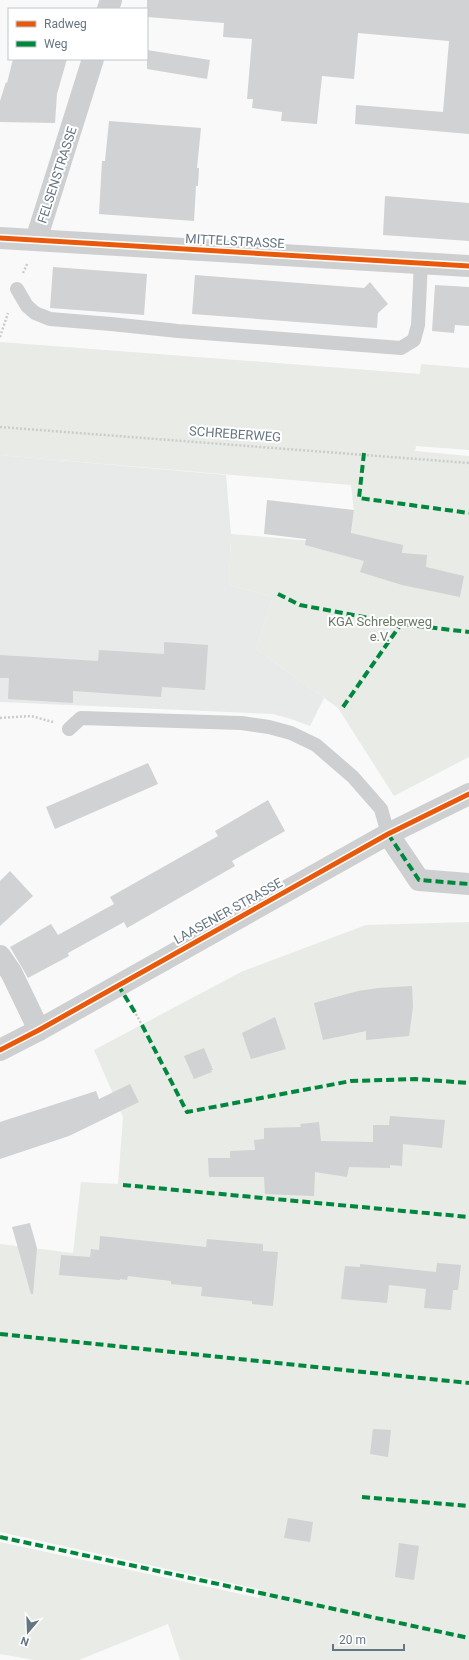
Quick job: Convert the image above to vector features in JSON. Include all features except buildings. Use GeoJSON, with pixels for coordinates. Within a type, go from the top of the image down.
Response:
{"type":"FeatureCollection","features":[{"type":"Feature","properties":{"kind":"street","name":"FELSENSTRASSE"},"geometry":{"type":"LineString","coordinates":[[36,240],[93,60]]}},
{"type":"Feature","properties":{"kind":"street","name":"MITTELSTRASSE"},"geometry":{"type":"LineString","coordinates":[[0,238],[469,266]]}},
{"type":"Feature","properties":{"kind":"street","name":"LAASENER STRASSE"},"geometry":{"type":"LineString","coordinates":[[0,1050],[39,1030],[388,834],[469,794]]}},
{"type":"Feature","properties":{"kind":"street"},"geometry":{"type":"LineString","coordinates":[[388,834],[419,880],[469,884]]}},
{"type":"Feature","properties":{"kind":"street"},"geometry":{"type":"LineString","coordinates":[[0,956],[11,972],[39,1030]]}},
{"type":"Feature","properties":{"kind":"lane"},"geometry":{"type":"LineString","coordinates":[[17,289],[27,306],[35,312],[50,319],[178,331],[401,348],[414,340],[418,325],[421,262]]}},
{"type":"Feature","properties":{"kind":"lane"},"geometry":{"type":"LineString","coordinates":[[69,729],[81,718],[240,723],[269,727],[291,733],[316,745],[353,777],[381,809],[388,834]]}},
{"type":"Feature","properties":{"kind":"path"},"geometry":{"type":"LineString","coordinates":[[0,718],[31,716],[51,721],[69,729]]}},
{"type":"Feature","properties":{"kind":"path"},"geometry":{"type":"LineString","coordinates":[[136,1014],[142,1025]]}},
{"type":"Feature","properties":{"kind":"shaded area"},"geometry":{"type":"Polygon","coordinates":[[[0,455],[226,475],[231,534],[229,585],[273,597],[256,649],[324,698],[310,726],[273,714],[0,702],[0,455]]]}},
{"type":"Feature","properties":{"kind":"green space","name":"KGA Schreberweg e.V."},"geometry":{"type":"Polygon","coordinates":[[[0,342],[420,374],[421,364],[469,368],[469,450],[416,446],[415,451],[469,456],[469,757],[394,796],[338,708],[256,649],[273,597],[229,585],[231,534],[350,544],[354,511],[351,485],[0,455],[0,342]]]}},
{"type":"Feature","properties":{"kind":"green space"},"geometry":{"type":"Polygon","coordinates":[[[469,922],[469,1660],[180,1660],[168,1624],[79,1660],[34,1660],[0,1654],[0,1542],[259,1598],[262,1590],[0,1532],[0,1244],[73,1253],[81,1182],[118,1184],[123,1117],[94,1050],[243,971],[366,925],[469,922]]]}},
{"type":"Feature","properties":{"kind":"marked path"},"geometry":{"type":"LineString","coordinates":[[364,453],[359,498],[469,513]]}},
{"type":"Feature","properties":{"kind":"marked path"},"geometry":{"type":"LineString","coordinates":[[278,594],[300,605],[401,624],[469,632]]}},
{"type":"Feature","properties":{"kind":"marked path"},"geometry":{"type":"LineString","coordinates":[[343,707],[401,624]]}},
{"type":"Feature","properties":{"kind":"marked path"},"geometry":{"type":"LineString","coordinates":[[388,834],[419,880],[469,884]]}},
{"type":"Feature","properties":{"kind":"marked path"},"geometry":{"type":"LineString","coordinates":[[118,985],[136,1014]]}},
{"type":"Feature","properties":{"kind":"marked path"},"geometry":{"type":"LineString","coordinates":[[142,1025],[187,1112],[351,1081],[415,1079],[469,1083]]}},
{"type":"Feature","properties":{"kind":"marked path"},"geometry":{"type":"LineString","coordinates":[[123,1185],[469,1217]]}},
{"type":"Feature","properties":{"kind":"marked path"},"geometry":{"type":"LineString","coordinates":[[0,1334],[469,1383]]}},
{"type":"Feature","properties":{"kind":"marked path"},"geometry":{"type":"LineString","coordinates":[[362,1497],[469,1506]]}},
{"type":"Feature","properties":{"kind":"marked path"},"geometry":{"type":"LineString","coordinates":[[0,1537],[469,1638]]}},
{"type":"Feature","properties":{"kind":"cycle path"},"geometry":{"type":"LineString","coordinates":[[0,238],[469,266]]}},
{"type":"Feature","properties":{"kind":"cycle path"},"geometry":{"type":"LineString","coordinates":[[0,1050],[39,1030],[388,834],[469,794]]}}]}
